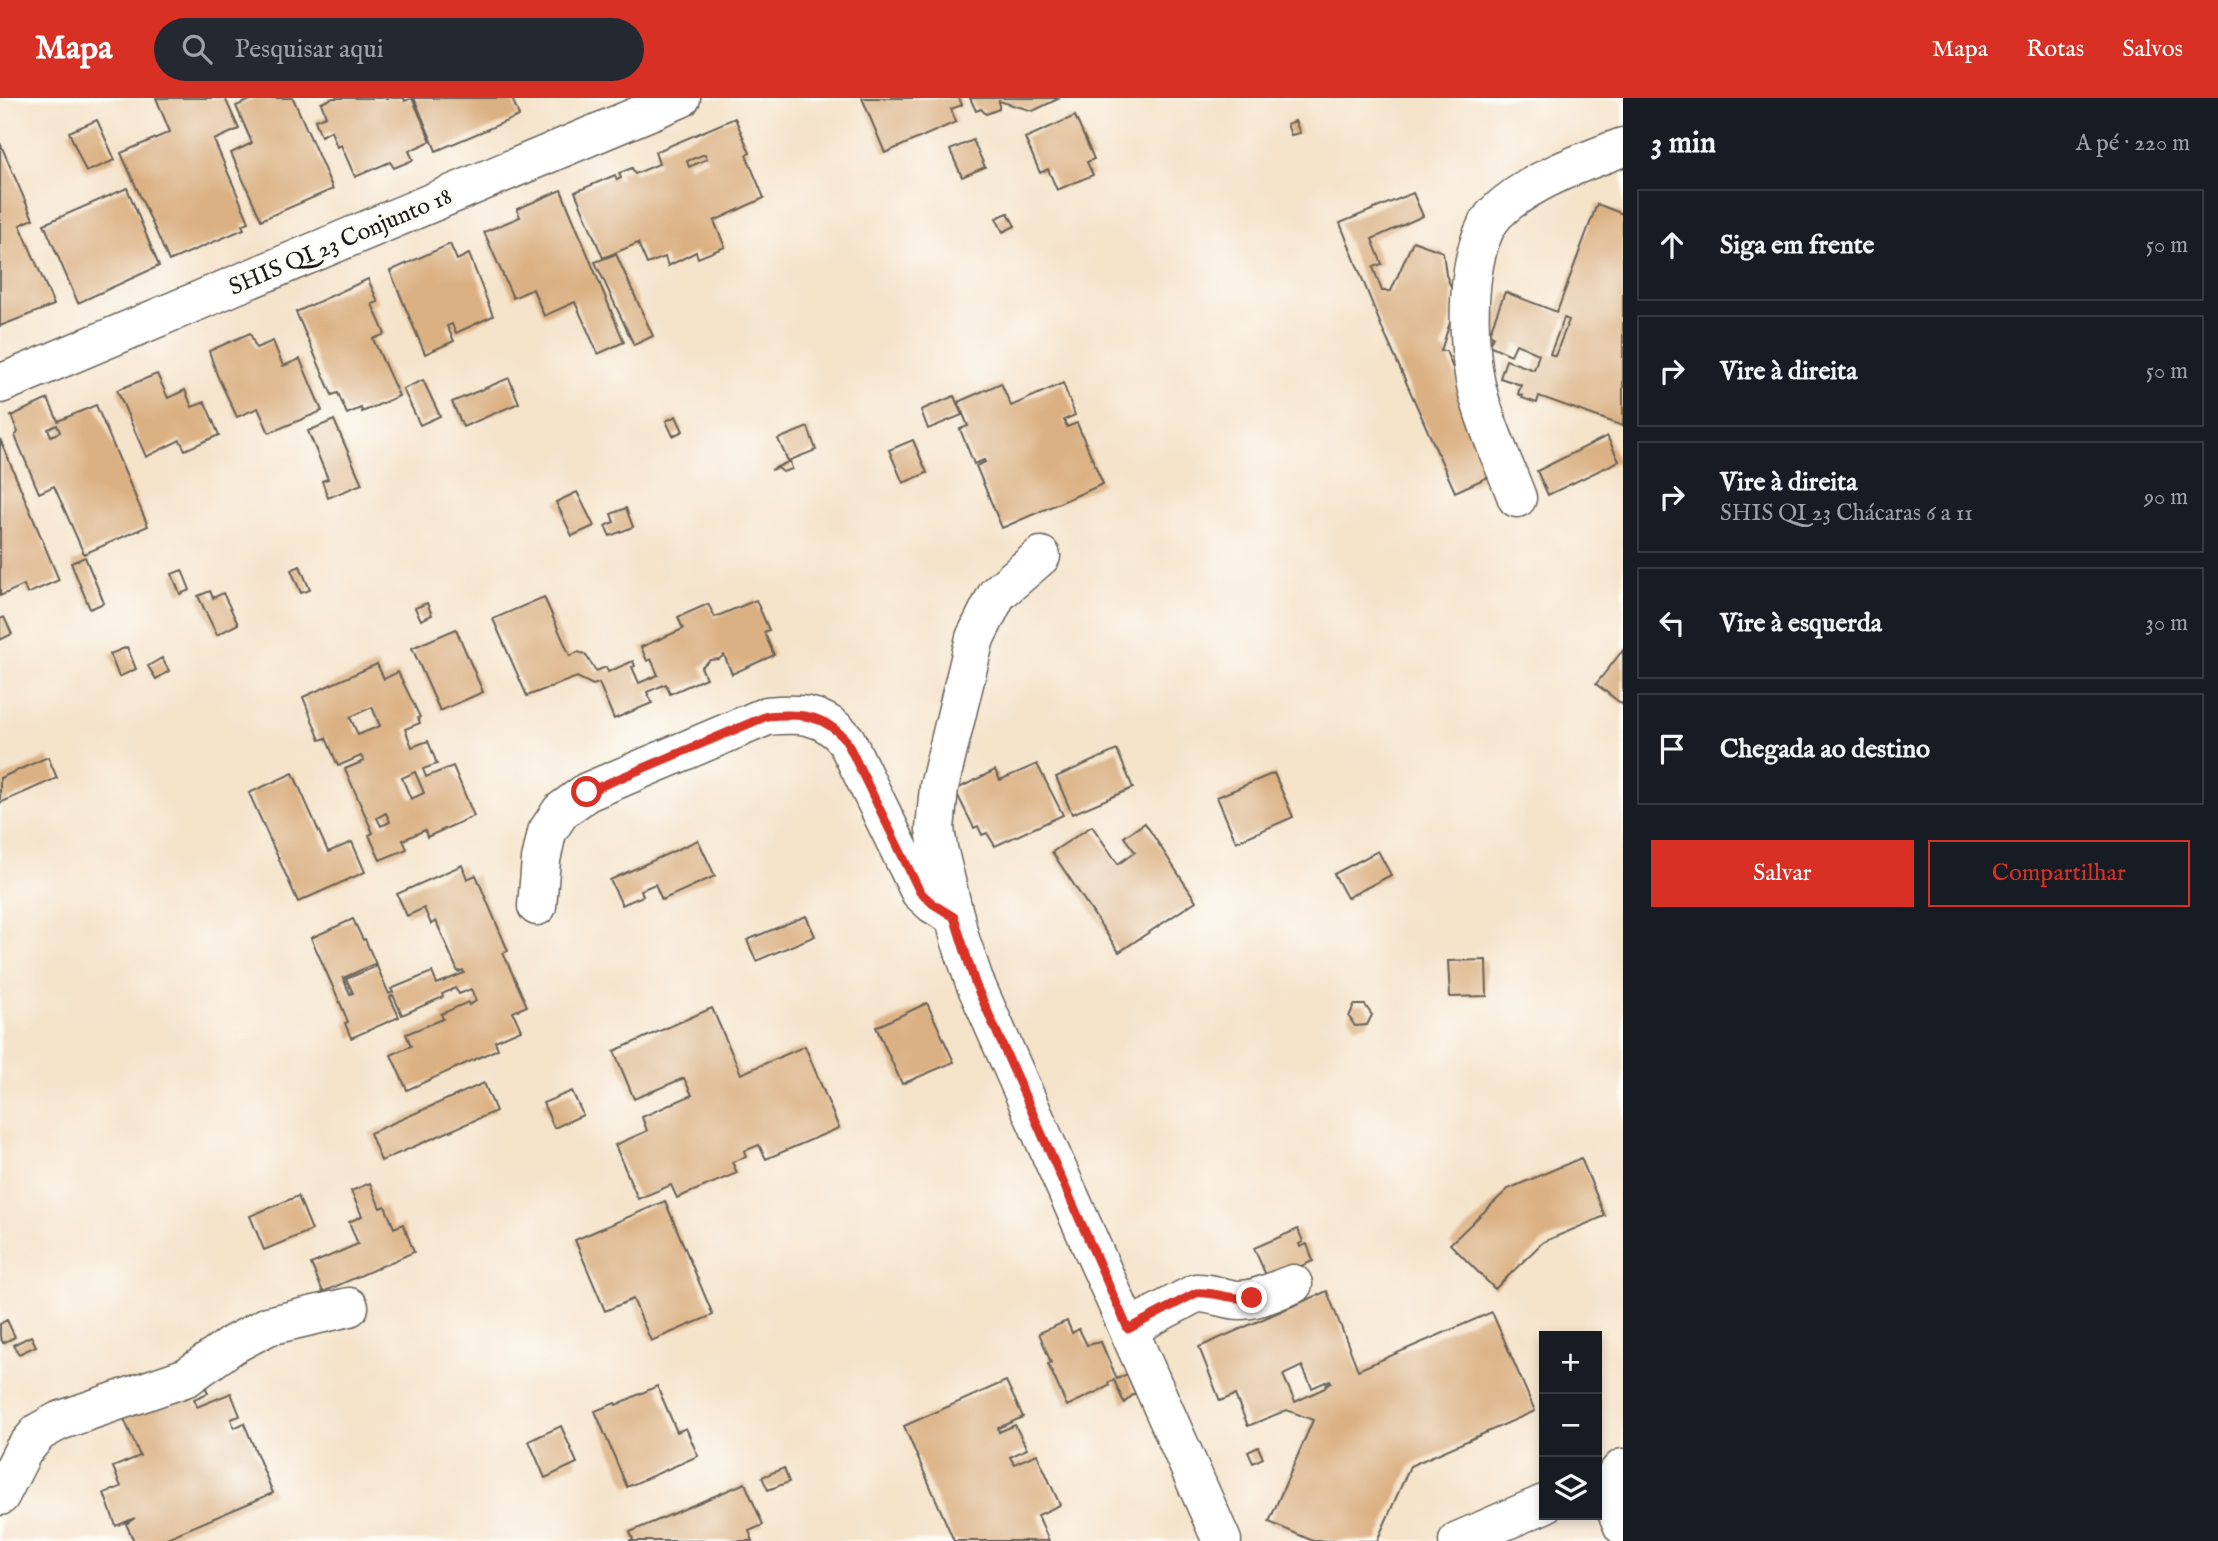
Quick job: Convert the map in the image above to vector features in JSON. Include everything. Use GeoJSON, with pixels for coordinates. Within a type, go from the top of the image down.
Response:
{"type":"FeatureCollection","features":[{"type":"Feature","properties":{"kind":"street","name":"SHIS QI 23 Conjunto 18"},"geometry":{"type":"LineString","coordinates":[[0,384],[681,98]]}},
{"type":"Feature","properties":{"kind":"street"},"geometry":{"type":"LineString","coordinates":[[1517,498],[1478,393],[1470,351],[1471,281],[1476,248],[1494,215],[1522,192],[1623,147]]}},
{"type":"Feature","properties":{"kind":"street"},"geometry":{"type":"LineString","coordinates":[[1041,555],[997,594],[975,638],[939,787],[935,829],[954,917],[975,983],[1222,1541]]}},
{"type":"Feature","properties":{"kind":"street"},"geometry":{"type":"LineString","coordinates":[[537,906],[541,860],[547,832],[561,811],[587,792],[767,716],[793,713],[833,726],[846,740],[920,892],[954,917]]}},
{"type":"Feature","properties":{"kind":"street"},"geometry":{"type":"LineString","coordinates":[[1128,1329],[1196,1293],[1206,1292],[1237,1300],[1252,1298],[1293,1284]]}},
{"type":"Feature","properties":{"kind":"street"},"geometry":{"type":"LineString","coordinates":[[0,1496],[23,1451],[39,1432],[59,1421],[187,1377],[232,1345],[268,1326],[349,1307]]}},
{"type":"Feature","properties":{"kind":"street"},"geometry":{"type":"LineString","coordinates":[[1611,1477],[1614,1501],[1623,1526]]}},
{"type":"Feature","properties":{"kind":"street"},"geometry":{"type":"LineString","coordinates":[[1458,1541],[1539,1506]]}},
{"type":"Feature","properties":{"kind":"building"},"geometry":{"type":"Polygon","coordinates":[[[156,98],[225,98],[239,129],[214,140],[249,222],[242,225],[244,229],[169,261],[121,153],[170,132],[156,98]]]}},
{"type":"Feature","properties":{"kind":"building"},"geometry":{"type":"Polygon","coordinates":[[[255,98],[293,98],[333,189],[261,220],[231,153],[252,143],[236,106],[255,98]]]}},
{"type":"Feature","properties":{"kind":"building"},"geometry":{"type":"Polygon","coordinates":[[[333,98],[404,98],[405,101],[412,98],[431,141],[409,151],[413,160],[394,168],[390,162],[355,177],[341,145],[337,147],[331,131],[321,136],[315,120],[326,116],[321,103],[333,98]]]}},
{"type":"Feature","properties":{"kind":"building"},"geometry":{"type":"Polygon","coordinates":[[[414,98],[512,98],[519,116],[436,151],[414,98]]]}},
{"type":"Feature","properties":{"kind":"building"},"geometry":{"type":"Polygon","coordinates":[[[862,98],[959,98],[962,105],[951,109],[956,122],[885,153],[862,98]]]}},
{"type":"Feature","properties":{"kind":"building"},"geometry":{"type":"Polygon","coordinates":[[[970,98],[1060,98],[1033,111],[999,101],[999,109],[986,114],[981,109],[976,111],[970,98]]]}},
{"type":"Feature","properties":{"kind":"building"},"geometry":{"type":"Polygon","coordinates":[[[1075,116],[1094,159],[1087,162],[1093,175],[1057,190],[1048,169],[1040,173],[1025,138],[1075,116]]]}},
{"type":"Feature","properties":{"kind":"building"},"geometry":{"type":"Polygon","coordinates":[[[735,118],[750,153],[746,155],[764,198],[714,221],[725,247],[698,258],[696,252],[668,266],[665,257],[647,264],[638,243],[603,258],[575,192],[615,175],[617,180],[621,178],[619,173],[632,168],[635,174],[659,164],[655,152],[735,118]],[[705,154],[687,161],[689,167],[707,159],[705,154]]]}},
{"type":"Feature","properties":{"kind":"building"},"geometry":{"type":"Polygon","coordinates":[[[97,120],[115,160],[86,172],[69,132],[97,120]]]}},
{"type":"Feature","properties":{"kind":"building"},"geometry":{"type":"Polygon","coordinates":[[[1295,121],[1300,133],[1291,135],[1287,124],[1295,121]]]}},
{"type":"Feature","properties":{"kind":"building"},"geometry":{"type":"Polygon","coordinates":[[[973,140],[985,167],[962,177],[950,150],[973,140]]]}},
{"type":"Feature","properties":{"kind":"building"},"geometry":{"type":"Polygon","coordinates":[[[0,143],[33,219],[20,225],[54,305],[0,326],[0,143]]]}},
{"type":"Feature","properties":{"kind":"building"},"geometry":{"type":"Polygon","coordinates":[[[127,188],[159,266],[78,303],[44,224],[127,188]]]}},
{"type":"Feature","properties":{"kind":"building"},"geometry":{"type":"Polygon","coordinates":[[[561,190],[624,342],[598,354],[575,302],[544,316],[533,289],[513,298],[484,232],[520,217],[517,209],[561,190]]]}},
{"type":"Feature","properties":{"kind":"building"},"geometry":{"type":"Polygon","coordinates":[[[1413,193],[1423,216],[1372,239],[1382,264],[1373,267],[1382,291],[1391,291],[1413,241],[1443,252],[1446,275],[1452,289],[1451,319],[1441,351],[1446,351],[1495,474],[1455,492],[1382,328],[1340,223],[1413,193]]]}},
{"type":"Feature","properties":{"kind":"building"},"geometry":{"type":"Polygon","coordinates":[[[1597,204],[1623,214],[1623,426],[1539,396],[1537,403],[1522,398],[1523,396],[1518,394],[1521,385],[1500,378],[1506,360],[1534,370],[1539,354],[1516,344],[1511,355],[1489,345],[1493,336],[1489,334],[1505,292],[1557,312],[1597,204]],[[1564,318],[1550,354],[1555,356],[1569,320],[1564,318]]]}},
{"type":"Feature","properties":{"kind":"building"},"geometry":{"type":"Polygon","coordinates":[[[1008,213],[1015,226],[1003,232],[996,218],[1008,213]]]}},
{"type":"Feature","properties":{"kind":"building"},"geometry":{"type":"Polygon","coordinates":[[[450,244],[457,260],[469,254],[493,316],[456,333],[452,324],[447,326],[454,341],[425,354],[390,271],[450,244]]]}},
{"type":"Feature","properties":{"kind":"building"},"geometry":{"type":"Polygon","coordinates":[[[616,254],[653,336],[634,345],[595,262],[616,254]]]}},
{"type":"Feature","properties":{"kind":"building"},"geometry":{"type":"Polygon","coordinates":[[[368,279],[378,302],[372,304],[385,334],[373,339],[399,396],[362,412],[361,408],[347,414],[338,393],[332,395],[296,312],[368,279]]]}},
{"type":"Feature","properties":{"kind":"building"},"geometry":{"type":"Polygon","coordinates":[[[250,333],[256,348],[273,341],[283,366],[300,359],[322,411],[269,433],[258,408],[237,417],[209,351],[250,333]]]}},
{"type":"Feature","properties":{"kind":"building"},"geometry":{"type":"Polygon","coordinates":[[[157,374],[168,398],[185,390],[192,407],[205,402],[219,435],[185,450],[180,440],[146,457],[117,390],[157,374]]]}},
{"type":"Feature","properties":{"kind":"building"},"geometry":{"type":"Polygon","coordinates":[[[509,378],[519,403],[463,427],[452,402],[509,378]]]}},
{"type":"Feature","properties":{"kind":"building"},"geometry":{"type":"Polygon","coordinates":[[[423,380],[440,416],[420,425],[403,389],[423,380]]]}},
{"type":"Feature","properties":{"kind":"building"},"geometry":{"type":"Polygon","coordinates":[[[1001,383],[1011,406],[1063,383],[1075,415],[1064,420],[1067,427],[1077,423],[1103,484],[1002,528],[976,466],[985,462],[984,460],[974,464],[960,429],[968,426],[958,402],[1001,383]]]}},
{"type":"Feature","properties":{"kind":"building"},"geometry":{"type":"Polygon","coordinates":[[[954,396],[962,415],[928,429],[921,410],[954,396]]]}},
{"type":"Feature","properties":{"kind":"building"},"geometry":{"type":"Polygon","coordinates":[[[48,399],[58,421],[96,405],[148,526],[84,554],[54,486],[39,493],[15,436],[18,432],[11,416],[48,399]],[[57,425],[48,429],[51,436],[60,432],[57,425]]]}},
{"type":"Feature","properties":{"kind":"building"},"geometry":{"type":"Polygon","coordinates":[[[676,416],[683,431],[673,436],[666,421],[676,416]]]}},
{"type":"Feature","properties":{"kind":"building"},"geometry":{"type":"Polygon","coordinates":[[[334,420],[362,484],[328,498],[322,481],[328,479],[308,431],[334,420]]]}},
{"type":"Feature","properties":{"kind":"building"},"geometry":{"type":"Polygon","coordinates":[[[808,427],[816,450],[788,461],[778,439],[808,427]]]}},
{"type":"Feature","properties":{"kind":"building"},"geometry":{"type":"Polygon","coordinates":[[[1607,436],[1619,461],[1548,495],[1537,471],[1607,436]]]}},
{"type":"Feature","properties":{"kind":"building"},"geometry":{"type":"Polygon","coordinates":[[[0,439],[59,580],[27,594],[24,585],[0,596],[0,439]]]}},
{"type":"Feature","properties":{"kind":"building"},"geometry":{"type":"Polygon","coordinates":[[[913,440],[927,473],[903,483],[889,450],[913,440]]]}},
{"type":"Feature","properties":{"kind":"building"},"geometry":{"type":"Polygon","coordinates":[[[790,461],[792,469],[783,472],[778,468],[771,470],[790,461]]]}},
{"type":"Feature","properties":{"kind":"building"},"geometry":{"type":"Polygon","coordinates":[[[577,492],[594,526],[572,536],[556,502],[577,492]]]}},
{"type":"Feature","properties":{"kind":"building"},"geometry":{"type":"Polygon","coordinates":[[[626,508],[633,527],[610,536],[605,526],[614,522],[611,514],[626,508]]]}},
{"type":"Feature","properties":{"kind":"building"},"geometry":{"type":"Polygon","coordinates":[[[85,557],[104,603],[90,609],[71,563],[85,557]]]}},
{"type":"Feature","properties":{"kind":"building"},"geometry":{"type":"Polygon","coordinates":[[[300,566],[310,590],[301,593],[291,570],[300,566]]]}},
{"type":"Feature","properties":{"kind":"building"},"geometry":{"type":"Polygon","coordinates":[[[182,570],[190,590],[180,594],[172,574],[182,570]]]}},
{"type":"Feature","properties":{"kind":"building"},"geometry":{"type":"Polygon","coordinates":[[[210,591],[213,598],[223,593],[238,624],[217,635],[198,596],[210,591]]]}},
{"type":"Feature","properties":{"kind":"building"},"geometry":{"type":"Polygon","coordinates":[[[544,597],[570,656],[578,652],[585,654],[596,671],[606,667],[608,672],[633,661],[635,666],[632,667],[639,683],[658,675],[651,659],[647,661],[641,647],[683,629],[678,617],[708,604],[715,617],[756,600],[769,630],[764,632],[774,655],[732,674],[724,655],[710,660],[701,667],[706,678],[670,694],[666,684],[647,692],[652,703],[614,719],[599,683],[593,685],[577,677],[527,696],[493,619],[544,597]]]}},
{"type":"Feature","properties":{"kind":"building"},"geometry":{"type":"Polygon","coordinates":[[[427,603],[432,615],[421,620],[415,608],[427,603]]]}},
{"type":"Feature","properties":{"kind":"building"},"geometry":{"type":"Polygon","coordinates":[[[4,617],[12,634],[0,640],[0,619],[4,617]]]}},
{"type":"Feature","properties":{"kind":"building"},"geometry":{"type":"Polygon","coordinates":[[[456,629],[483,692],[440,711],[412,648],[456,629]]]}},
{"type":"Feature","properties":{"kind":"building"},"geometry":{"type":"Polygon","coordinates":[[[127,647],[136,669],[119,677],[110,654],[127,647]]]}},
{"type":"Feature","properties":{"kind":"building"},"geometry":{"type":"Polygon","coordinates":[[[1623,650],[1623,705],[1596,684],[1623,650]]]}},
{"type":"Feature","properties":{"kind":"building"},"geometry":{"type":"Polygon","coordinates":[[[162,658],[169,671],[156,679],[148,666],[162,658]]]}},
{"type":"Feature","properties":{"kind":"building"},"geometry":{"type":"Polygon","coordinates":[[[377,664],[384,679],[398,672],[420,717],[420,723],[405,729],[412,747],[428,741],[437,764],[423,769],[426,777],[453,766],[474,816],[427,837],[425,830],[403,840],[407,849],[380,860],[369,835],[373,833],[345,769],[364,761],[361,756],[338,766],[326,738],[320,740],[303,697],[377,664]],[[372,707],[350,717],[358,735],[380,726],[372,707]],[[415,772],[402,778],[411,799],[424,793],[415,772]],[[386,813],[377,818],[381,826],[390,822],[386,813]]]}},
{"type":"Feature","properties":{"kind":"building"},"geometry":{"type":"Polygon","coordinates":[[[1117,750],[1133,788],[1072,814],[1056,777],[1117,750]]]}},
{"type":"Feature","properties":{"kind":"building"},"geometry":{"type":"Polygon","coordinates":[[[48,757],[57,778],[0,803],[0,778],[48,757]]]}},
{"type":"Feature","properties":{"kind":"building"},"geometry":{"type":"Polygon","coordinates":[[[1037,764],[1063,815],[995,846],[987,833],[982,835],[978,826],[974,828],[955,790],[995,770],[1000,780],[1037,764]]]}},
{"type":"Feature","properties":{"kind":"building"},"geometry":{"type":"Polygon","coordinates":[[[293,773],[328,852],[352,842],[365,872],[298,902],[249,793],[293,773]]]}},
{"type":"Feature","properties":{"kind":"building"},"geometry":{"type":"Polygon","coordinates":[[[1274,773],[1293,817],[1236,842],[1217,797],[1274,773]]]}},
{"type":"Feature","properties":{"kind":"building"},"geometry":{"type":"Polygon","coordinates":[[[1145,823],[1196,901],[1119,952],[1052,852],[1092,826],[1118,864],[1135,852],[1124,837],[1145,823]]]}},
{"type":"Feature","properties":{"kind":"building"},"geometry":{"type":"Polygon","coordinates":[[[698,840],[715,876],[662,900],[655,884],[641,890],[643,896],[622,905],[610,880],[698,840]]]}},
{"type":"Feature","properties":{"kind":"building"},"geometry":{"type":"Polygon","coordinates":[[[1378,851],[1391,875],[1347,898],[1334,874],[1378,851]]]}},
{"type":"Feature","properties":{"kind":"building"},"geometry":{"type":"Polygon","coordinates":[[[462,865],[467,879],[476,875],[508,951],[503,953],[527,1006],[513,1012],[521,1030],[495,1041],[498,1049],[407,1090],[391,1055],[411,1046],[406,1034],[443,1019],[441,1014],[476,1001],[471,989],[459,994],[455,988],[442,994],[443,997],[402,1015],[393,995],[390,997],[399,1017],[351,1038],[345,1023],[348,1022],[311,938],[353,919],[363,940],[365,939],[389,994],[393,992],[391,989],[432,972],[437,984],[464,973],[463,970],[458,972],[436,921],[431,924],[424,908],[407,916],[397,894],[462,865]],[[374,964],[343,978],[350,994],[353,993],[346,979],[375,967],[374,964]]]}},
{"type":"Feature","properties":{"kind":"building"},"geometry":{"type":"Polygon","coordinates":[[[806,916],[815,936],[756,961],[747,940],[806,916]]]}},
{"type":"Feature","properties":{"kind":"building"},"geometry":{"type":"Polygon","coordinates":[[[1486,960],[1487,996],[1450,997],[1448,961],[1486,960]]]}},
{"type":"Feature","properties":{"kind":"building"},"geometry":{"type":"Polygon","coordinates":[[[927,1003],[954,1062],[902,1084],[876,1027],[927,1003]]]}},
{"type":"Feature","properties":{"kind":"building"},"geometry":{"type":"Polygon","coordinates":[[[1354,1005],[1365,1005],[1372,1015],[1367,1025],[1355,1026],[1349,1017],[1354,1005]]]}},
{"type":"Feature","properties":{"kind":"building"},"geometry":{"type":"Polygon","coordinates":[[[712,1008],[741,1074],[805,1046],[839,1128],[766,1159],[759,1145],[744,1151],[746,1157],[732,1162],[737,1173],[677,1198],[671,1185],[638,1199],[615,1145],[647,1131],[642,1117],[692,1095],[684,1078],[634,1099],[614,1051],[712,1008]]]}},
{"type":"Feature","properties":{"kind":"building"},"geometry":{"type":"Polygon","coordinates":[[[484,1083],[496,1111],[381,1161],[370,1133],[484,1083]]]}},
{"type":"Feature","properties":{"kind":"building"},"geometry":{"type":"Polygon","coordinates":[[[572,1091],[583,1115],[554,1128],[543,1103],[572,1091]]]}},
{"type":"Feature","properties":{"kind":"building"},"geometry":{"type":"Polygon","coordinates":[[[1581,1158],[1605,1216],[1543,1242],[1495,1289],[1450,1244],[1508,1189],[1581,1158]]]}},
{"type":"Feature","properties":{"kind":"building"},"geometry":{"type":"Polygon","coordinates":[[[370,1183],[380,1208],[385,1206],[394,1228],[403,1224],[414,1252],[323,1292],[311,1264],[358,1244],[349,1222],[362,1216],[351,1191],[370,1183]]]}},
{"type":"Feature","properties":{"kind":"building"},"geometry":{"type":"Polygon","coordinates":[[[298,1196],[312,1230],[264,1250],[250,1216],[298,1196]]]}},
{"type":"Feature","properties":{"kind":"building"},"geometry":{"type":"Polygon","coordinates":[[[665,1201],[713,1315],[651,1341],[633,1299],[605,1311],[575,1240],[665,1201]]]}},
{"type":"Feature","properties":{"kind":"building"},"geometry":{"type":"Polygon","coordinates":[[[1298,1229],[1303,1242],[1299,1244],[1300,1247],[1307,1244],[1313,1261],[1268,1280],[1254,1248],[1298,1229]]]}},
{"type":"Feature","properties":{"kind":"building"},"geometry":{"type":"Polygon","coordinates":[[[1327,1291],[1358,1370],[1492,1312],[1535,1411],[1410,1466],[1377,1541],[1313,1541],[1269,1522],[1313,1420],[1287,1410],[1248,1426],[1235,1395],[1220,1401],[1199,1347],[1327,1291]],[[1302,1366],[1283,1375],[1295,1402],[1325,1388],[1331,1382],[1330,1380],[1312,1388],[1302,1366]]]}},
{"type":"Feature","properties":{"kind":"building"},"geometry":{"type":"Polygon","coordinates":[[[7,1320],[15,1337],[3,1343],[0,1324],[7,1320]]]}},
{"type":"Feature","properties":{"kind":"building"},"geometry":{"type":"Polygon","coordinates":[[[1067,1321],[1072,1333],[1079,1329],[1087,1345],[1101,1342],[1117,1379],[1127,1374],[1135,1393],[1124,1403],[1114,1380],[1108,1383],[1109,1386],[1067,1406],[1048,1364],[1051,1363],[1039,1333],[1067,1321]]]}},
{"type":"Feature","properties":{"kind":"building"},"geometry":{"type":"Polygon","coordinates":[[[31,1336],[36,1346],[19,1354],[13,1345],[31,1336]]]}},
{"type":"Feature","properties":{"kind":"building"},"geometry":{"type":"Polygon","coordinates":[[[202,1379],[208,1393],[194,1399],[197,1407],[231,1393],[240,1416],[231,1419],[234,1428],[244,1423],[273,1493],[160,1541],[134,1541],[126,1524],[135,1518],[116,1526],[104,1493],[121,1487],[113,1467],[140,1456],[122,1414],[202,1379]]]}},
{"type":"Feature","properties":{"kind":"building"},"geometry":{"type":"Polygon","coordinates":[[[1006,1381],[1023,1417],[998,1428],[999,1432],[1015,1425],[1027,1449],[1010,1457],[1014,1464],[1037,1454],[1060,1505],[1038,1515],[1049,1541],[954,1541],[904,1426],[1006,1381]]]}},
{"type":"Feature","properties":{"kind":"building"},"geometry":{"type":"Polygon","coordinates":[[[657,1386],[677,1432],[686,1428],[698,1456],[627,1487],[595,1411],[615,1403],[616,1405],[657,1386]]]}},
{"type":"Feature","properties":{"kind":"building"},"geometry":{"type":"Polygon","coordinates":[[[561,1426],[577,1463],[545,1478],[529,1441],[561,1426]]]}},
{"type":"Feature","properties":{"kind":"building"},"geometry":{"type":"Polygon","coordinates":[[[1258,1447],[1263,1458],[1253,1463],[1248,1452],[1258,1447]]]}},
{"type":"Feature","properties":{"kind":"building"},"geometry":{"type":"Polygon","coordinates":[[[784,1468],[789,1482],[768,1490],[762,1477],[784,1468]]]}},
{"type":"Feature","properties":{"kind":"building"},"geometry":{"type":"Polygon","coordinates":[[[745,1483],[763,1525],[749,1531],[753,1541],[629,1541],[633,1539],[630,1532],[745,1483]]]}},
{"type":"Feature","properties":{"kind":"route"},"geometry":{"type":"LineString","coordinates":[[587,792],[767,716],[793,713],[833,726],[846,740],[920,892],[954,917],[975,983],[1128,1329],[1196,1293],[1206,1292],[1237,1300],[1252,1298]]}}]}
